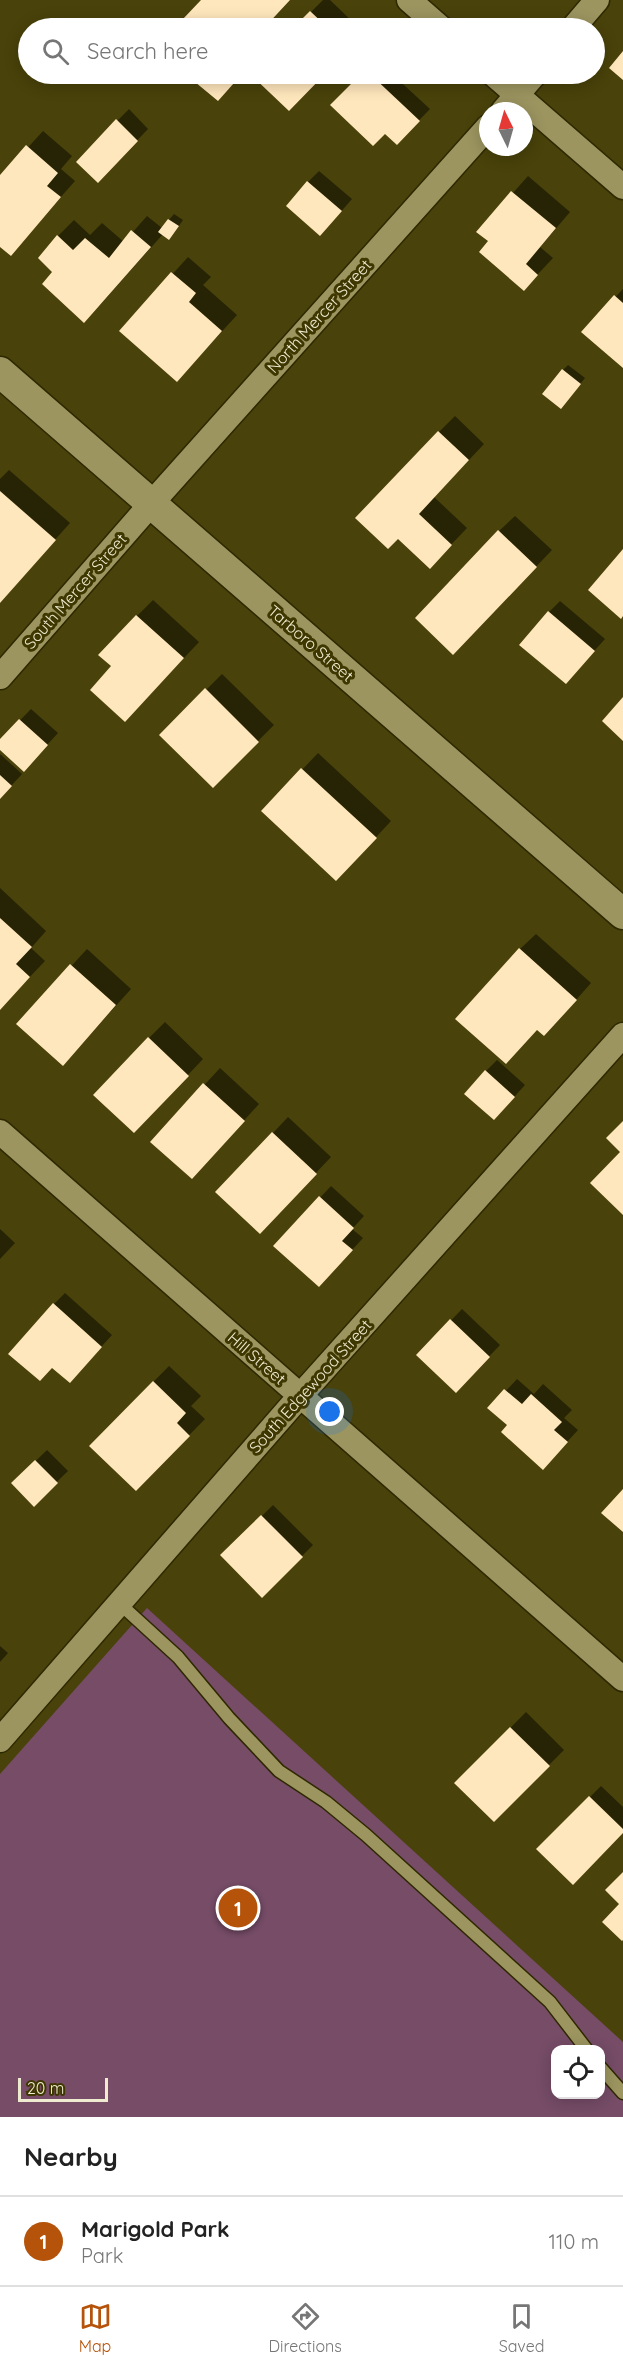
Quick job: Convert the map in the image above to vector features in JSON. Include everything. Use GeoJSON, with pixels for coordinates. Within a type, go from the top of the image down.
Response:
{"type":"FeatureCollection","features":[{"type":"Feature","properties":{"kind":"street"},"geometry":{"type":"LineString","coordinates":[[409,0],[430,18]]}},
{"type":"Feature","properties":{"kind":"street"},"geometry":{"type":"LineString","coordinates":[[582,18],[597,0]]}},
{"type":"Feature","properties":{"kind":"street"},"geometry":{"type":"LineString","coordinates":[[499,84],[509,102]]}},
{"type":"Feature","properties":{"kind":"street"},"geometry":{"type":"LineString","coordinates":[[511,102],[526,84]]}},
{"type":"Feature","properties":{"kind":"street"},"geometry":{"type":"LineString","coordinates":[[533,120],[623,187]]}},
{"type":"Feature","properties":{"kind":"street","name":"North Mercer Street"},"geometry":{"type":"LineString","coordinates":[[150,504],[479,137]]}},
{"type":"Feature","properties":{"kind":"street","name":"Tarboro Street"},"geometry":{"type":"LineString","coordinates":[[0,372],[623,914]]}},
{"type":"Feature","properties":{"kind":"street","name":"South Mercer Street"},"geometry":{"type":"LineString","coordinates":[[0,677],[150,504]]}},
{"type":"Feature","properties":{"kind":"street","name":"South Edgewood Street"},"geometry":{"type":"LineString","coordinates":[[0,1740],[300,1396],[623,1035]]}},
{"type":"Feature","properties":{"kind":"street","name":"Hill Street"},"geometry":{"type":"LineString","coordinates":[[0,1132],[623,1679]]}},
{"type":"Feature","properties":{"kind":"lane"},"geometry":{"type":"LineString","coordinates":[[119,1604],[178,1658],[229,1718],[279,1771],[326,1802],[366,1835],[550,2002],[584,2045]]}},
{"type":"Feature","properties":{"kind":"lane"},"geometry":{"type":"LineString","coordinates":[[605,2073],[623,2093]]}},
{"type":"Feature","properties":{"kind":"shaded area"},"geometry":{"type":"Polygon","coordinates":[[[147,1608],[623,2042],[623,2117],[0,2117],[0,1774],[147,1608]]]}},
{"type":"Feature","properties":{"kind":"building"},"geometry":{"type":"Polygon","coordinates":[[[201,0],[290,0],[273,18],[184,18],[201,0]]]}},
{"type":"Feature","properties":{"kind":"building"},"geometry":{"type":"Polygon","coordinates":[[[310,11],[317,18],[303,18],[310,11]]]}},
{"type":"Feature","properties":{"kind":"building"},"geometry":{"type":"Polygon","coordinates":[[[623,51],[623,80],[609,68],[623,51]]]}},
{"type":"Feature","properties":{"kind":"building"},"geometry":{"type":"Polygon","coordinates":[[[197,84],[233,84],[218,101],[197,84]]]}},
{"type":"Feature","properties":{"kind":"building"},"geometry":{"type":"Polygon","coordinates":[[[261,84],[315,84],[289,111],[261,84]]]}},
{"type":"Feature","properties":{"kind":"building"},"geometry":{"type":"Polygon","coordinates":[[[351,84],[381,84],[420,121],[397,145],[385,134],[373,146],[330,105],[351,84]]]}},
{"type":"Feature","properties":{"kind":"building"},"geometry":{"type":"Polygon","coordinates":[[[116,119],[138,141],[98,183],[76,162],[116,119]]]}},
{"type":"Feature","properties":{"kind":"building"},"geometry":{"type":"Polygon","coordinates":[[[26,145],[58,173],[47,186],[61,197],[11,256],[0,247],[0,175],[26,145]]]}},
{"type":"Feature","properties":{"kind":"building"},"geometry":{"type":"Polygon","coordinates":[[[307,181],[342,211],[320,236],[286,206],[307,181]]]}},
{"type":"Feature","properties":{"kind":"building"},"geometry":{"type":"Polygon","coordinates":[[[511,191],[556,228],[526,264],[538,275],[524,291],[479,252],[488,241],[476,232],[511,191]]]}},
{"type":"Feature","properties":{"kind":"building"},"geometry":{"type":"Polygon","coordinates":[[[168,219],[179,226],[169,240],[158,232],[168,219]]]}},
{"type":"Feature","properties":{"kind":"building"},"geometry":{"type":"Polygon","coordinates":[[[131,230],[151,247],[84,323],[42,284],[52,272],[38,258],[57,235],[73,250],[85,238],[109,258],[131,230]]]}},
{"type":"Feature","properties":{"kind":"building"},"geometry":{"type":"Polygon","coordinates":[[[171,272],[196,293],[189,302],[222,331],[177,382],[119,331],[171,272]]]}},
{"type":"Feature","properties":{"kind":"building"},"geometry":{"type":"Polygon","coordinates":[[[614,295],[623,303],[623,368],[581,332],[614,295]]]}},
{"type":"Feature","properties":{"kind":"building"},"geometry":{"type":"Polygon","coordinates":[[[562,369],[581,384],[561,409],[542,394],[562,369]]]}},
{"type":"Feature","properties":{"kind":"building"},"geometry":{"type":"Polygon","coordinates":[[[438,431],[469,460],[419,514],[452,545],[430,569],[398,539],[388,549],[355,518],[438,431]]]}},
{"type":"Feature","properties":{"kind":"building"},"geometry":{"type":"Polygon","coordinates":[[[0,491],[56,540],[0,603],[0,491]]]}},
{"type":"Feature","properties":{"kind":"building"},"geometry":{"type":"Polygon","coordinates":[[[498,530],[537,567],[453,655],[415,618],[498,530]]]}},
{"type":"Feature","properties":{"kind":"building"},"geometry":{"type":"Polygon","coordinates":[[[623,549],[623,616],[621,619],[588,590],[623,549]]]}},
{"type":"Feature","properties":{"kind":"building"},"geometry":{"type":"Polygon","coordinates":[[[548,611],[595,651],[566,684],[519,645],[548,611]]]}},
{"type":"Feature","properties":{"kind":"building"},"geometry":{"type":"Polygon","coordinates":[[[136,615],[184,658],[125,722],[90,690],[111,666],[98,655],[136,615]]]}},
{"type":"Feature","properties":{"kind":"building"},"geometry":{"type":"Polygon","coordinates":[[[205,688],[259,742],[213,788],[159,735],[205,688]]]}},
{"type":"Feature","properties":{"kind":"building"},"geometry":{"type":"Polygon","coordinates":[[[623,697],[623,741],[602,721],[623,697]]]}},
{"type":"Feature","properties":{"kind":"building"},"geometry":{"type":"Polygon","coordinates":[[[19,719],[48,745],[24,772],[0,750],[0,739],[19,719]]]}},
{"type":"Feature","properties":{"kind":"building"},"geometry":{"type":"Polygon","coordinates":[[[301,768],[377,838],[336,881],[261,811],[301,768]]]}},
{"type":"Feature","properties":{"kind":"building"},"geometry":{"type":"Polygon","coordinates":[[[0,775],[12,786],[0,799],[0,775]]]}},
{"type":"Feature","properties":{"kind":"building"},"geometry":{"type":"Polygon","coordinates":[[[0,918],[32,947],[16,964],[30,977],[0,1010],[0,918]]]}},
{"type":"Feature","properties":{"kind":"building"},"geometry":{"type":"Polygon","coordinates":[[[519,948],[577,1000],[544,1036],[537,1030],[506,1064],[455,1019],[519,948]]]}},
{"type":"Feature","properties":{"kind":"building"},"geometry":{"type":"Polygon","coordinates":[[[70,964],[116,1005],[63,1066],[16,1024],[70,964]]]}},
{"type":"Feature","properties":{"kind":"building"},"geometry":{"type":"Polygon","coordinates":[[[148,1037],[189,1076],[134,1133],[93,1095],[148,1037]]]}},
{"type":"Feature","properties":{"kind":"building"},"geometry":{"type":"Polygon","coordinates":[[[485,1070],[515,1097],[494,1120],[464,1094],[485,1070]]]}},
{"type":"Feature","properties":{"kind":"building"},"geometry":{"type":"Polygon","coordinates":[[[203,1083],[245,1121],[192,1179],[150,1142],[203,1083]]]}},
{"type":"Feature","properties":{"kind":"building"},"geometry":{"type":"Polygon","coordinates":[[[623,1121],[623,1215],[590,1183],[620,1152],[606,1138],[623,1121]]]}},
{"type":"Feature","properties":{"kind":"building"},"geometry":{"type":"Polygon","coordinates":[[[272,1132],[317,1174],[260,1234],[215,1192],[272,1132]]]}},
{"type":"Feature","properties":{"kind":"building"},"geometry":{"type":"Polygon","coordinates":[[[319,1196],[354,1228],[342,1241],[353,1250],[319,1287],[273,1246],[319,1196]]]}},
{"type":"Feature","properties":{"kind":"building"},"geometry":{"type":"Polygon","coordinates":[[[53,1303],[102,1347],[70,1383],[52,1368],[40,1381],[8,1354],[53,1303]]]}},
{"type":"Feature","properties":{"kind":"building"},"geometry":{"type":"Polygon","coordinates":[[[450,1319],[490,1357],[456,1393],[416,1355],[450,1319]]]}},
{"type":"Feature","properties":{"kind":"building"},"geometry":{"type":"Polygon","coordinates":[[[153,1381],[186,1413],[177,1423],[190,1436],[136,1491],[89,1446],[153,1381]]]}},
{"type":"Feature","properties":{"kind":"building"},"geometry":{"type":"Polygon","coordinates":[[[504,1389],[522,1404],[531,1394],[562,1422],[554,1430],[568,1442],[543,1470],[501,1432],[507,1425],[487,1408],[504,1389]]]}},
{"type":"Feature","properties":{"kind":"building"},"geometry":{"type":"Polygon","coordinates":[[[35,1460],[58,1483],[34,1507],[11,1483],[35,1460]]]}},
{"type":"Feature","properties":{"kind":"building"},"geometry":{"type":"Polygon","coordinates":[[[623,1489],[623,1532],[601,1513],[623,1489]]]}},
{"type":"Feature","properties":{"kind":"building"},"geometry":{"type":"Polygon","coordinates":[[[261,1515],[303,1557],[262,1598],[220,1555],[261,1515]]]}},
{"type":"Feature","properties":{"kind":"building"},"geometry":{"type":"Polygon","coordinates":[[[510,1727],[550,1766],[494,1822],[454,1783],[510,1727]]]}},
{"type":"Feature","properties":{"kind":"building"},"geometry":{"type":"Polygon","coordinates":[[[589,1796],[623,1829],[623,1833],[573,1885],[536,1849],[589,1796]]]}},
{"type":"Feature","properties":{"kind":"building"},"geometry":{"type":"Polygon","coordinates":[[[623,1872],[622,1941],[602,1922],[619,1904],[605,1890],[623,1872]]]}},
{"type":"Feature","properties":{"kind":"place","name":"Marigold Park"},"geometry":{"type":"Point","coordinates":[238,1908]}}]}
